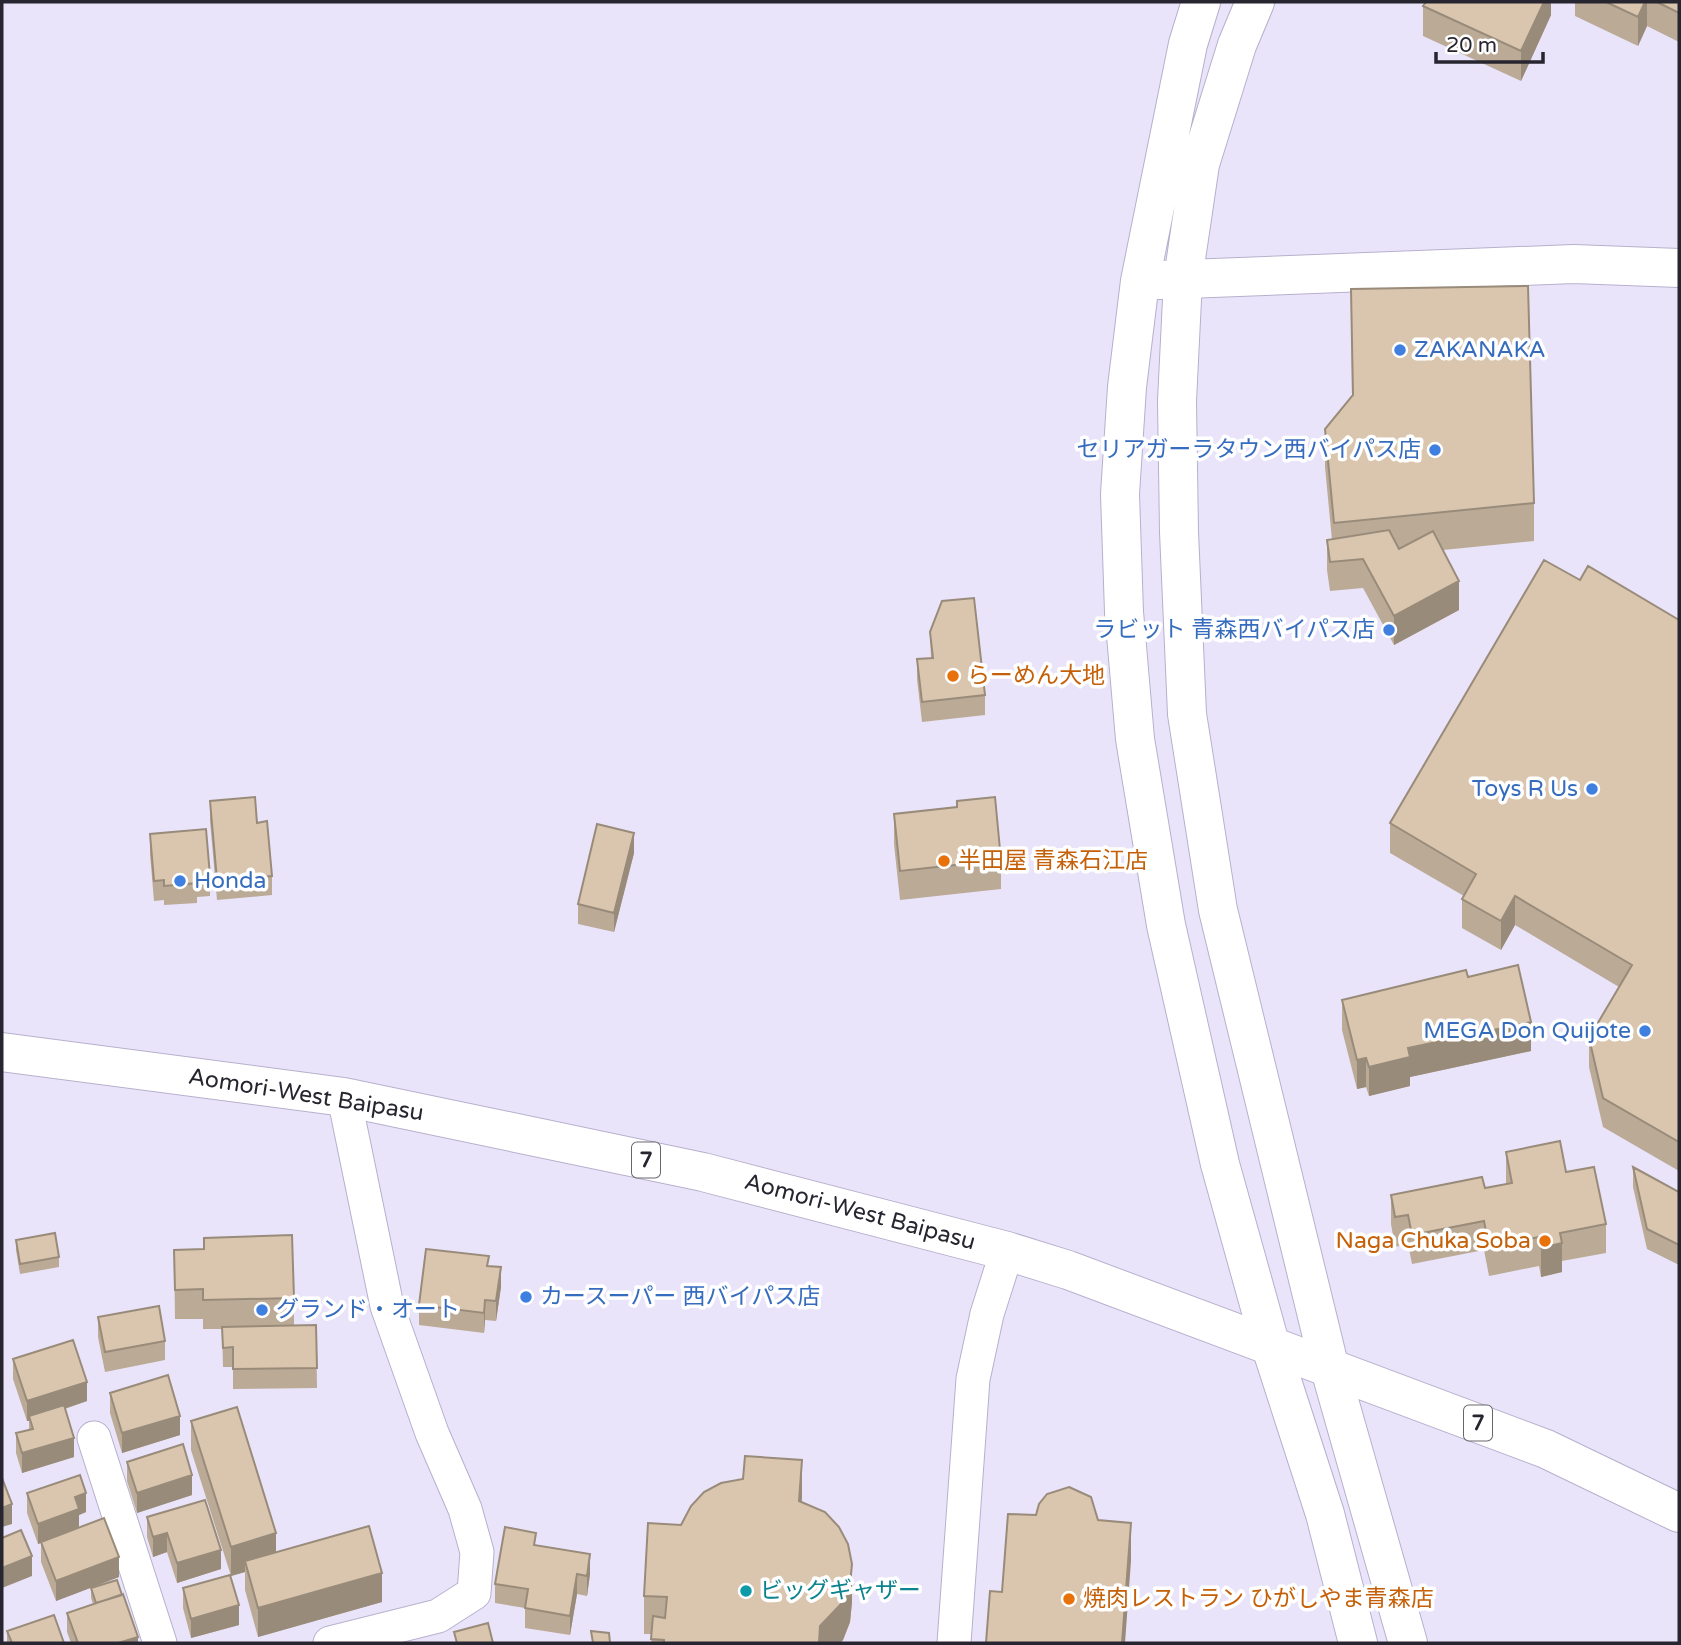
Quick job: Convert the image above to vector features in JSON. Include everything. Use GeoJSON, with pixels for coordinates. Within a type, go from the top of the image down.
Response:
{"type":"FeatureCollection","features":[{"type":"Feature","properties":{"kind":"main road"},"geometry":{"type":"LineString","coordinates":[[1201,2],[1188,44],[1140,281],[1127,387],[1120,494],[1124,612],[1135,739],[1166,925],[1220,1164],[1271,1348],[1325,1514],[1359,1643]]}},
{"type":"Feature","properties":{"kind":"main road"},"geometry":{"type":"LineString","coordinates":[[1255,2],[1237,45],[1200,164],[1183,279],[1177,401],[1179,532],[1187,714],[1218,910],[1330,1368],[1408,1643]]}},
{"type":"Feature","properties":{"kind":"main road"},"geometry":{"type":"LineString","coordinates":[[1140,281],[1574,264],[1679,268]]}},
{"type":"Feature","properties":{"kind":"main road","name":"Aomori-West Baipasu"},"geometry":{"type":"LineString","coordinates":[[2,1052],[344,1097],[703,1172],[1007,1251],[1068,1270],[1271,1348],[1546,1448],[1679,1513]]}},
{"type":"Feature","properties":{"kind":"street"},"geometry":{"type":"LineString","coordinates":[[330,1643],[438,1616],[474,1593],[477,1552],[465,1509],[432,1433],[387,1306],[344,1097]]}},
{"type":"Feature","properties":{"kind":"street"},"geometry":{"type":"LineString","coordinates":[[954,1643],[974,1379],[987,1314],[1007,1251]]}},
{"type":"Feature","properties":{"kind":"street"},"geometry":{"type":"LineString","coordinates":[[94,1438],[160,1643]]}},
{"type":"Feature","properties":{"kind":"building"},"geometry":{"type":"Polygon","coordinates":[[[1426,2],[1544,2],[1521,51],[1423,6],[1426,2]]]}},
{"type":"Feature","properties":{"kind":"building"},"geometry":{"type":"Polygon","coordinates":[[[1606,2],[1645,2],[1638,17],[1606,2]]]}},
{"type":"Feature","properties":{"kind":"building"},"geometry":{"type":"Polygon","coordinates":[[[1657,2],[1679,2],[1679,13],[1657,2]]]}},
{"type":"Feature","properties":{"kind":"building","name":"セリアガーラタウン西バイパス店"},"geometry":{"type":"Polygon","coordinates":[[[1528,286],[1534,503],[1334,523],[1325,429],[1353,395],[1351,289],[1528,286]]]}},
{"type":"Feature","properties":{"kind":"building"},"geometry":{"type":"Polygon","coordinates":[[[1389,530],[1399,549],[1433,531],[1459,581],[1394,616],[1363,559],[1330,562],[1327,540],[1389,530]]]}},
{"type":"Feature","properties":{"kind":"building"},"geometry":{"type":"Polygon","coordinates":[[[1544,560],[1580,580],[1588,566],[1679,620],[1679,1142],[1603,1098],[1589,1038],[1632,965],[1515,896],[1501,921],[1462,899],[1476,874],[1390,823],[1544,560]]]}},
{"type":"Feature","properties":{"kind":"building"},"geometry":{"type":"Polygon","coordinates":[[[974,598],[985,695],[922,702],[917,659],[933,658],[930,632],[942,601],[974,598]]]}},
{"type":"Feature","properties":{"kind":"building"},"geometry":{"type":"Polygon","coordinates":[[[255,797],[257,823],[267,821],[272,876],[217,880],[210,801],[255,797]]]}},
{"type":"Feature","properties":{"kind":"building"},"geometry":{"type":"Polygon","coordinates":[[[995,797],[1001,860],[900,871],[894,814],[957,807],[957,801],[995,797]]]}},
{"type":"Feature","properties":{"kind":"building"},"geometry":{"type":"Polygon","coordinates":[[[597,824],[634,833],[614,913],[578,904],[597,824]]]}},
{"type":"Feature","properties":{"kind":"building"},"geometry":{"type":"Polygon","coordinates":[[[206,829],[210,876],[196,878],[197,883],[164,886],[164,880],[154,881],[150,834],[206,829]]]}},
{"type":"Feature","properties":{"kind":"building"},"geometry":{"type":"Polygon","coordinates":[[[1518,965],[1531,1022],[1408,1048],[1410,1057],[1369,1067],[1366,1058],[1357,1060],[1342,1000],[1466,970],[1468,977],[1518,965]]]}},
{"type":"Feature","properties":{"kind":"building"},"geometry":{"type":"Polygon","coordinates":[[[1560,1141],[1566,1172],[1594,1167],[1606,1224],[1560,1233],[1562,1243],[1541,1248],[1539,1237],[1489,1247],[1484,1221],[1412,1235],[1408,1215],[1395,1217],[1391,1195],[1482,1177],[1485,1188],[1512,1183],[1506,1152],[1560,1141]]]}},
{"type":"Feature","properties":{"kind":"building"},"geometry":{"type":"Polygon","coordinates":[[[1633,1167],[1679,1192],[1679,1245],[1647,1229],[1633,1167]]]}},
{"type":"Feature","properties":{"kind":"building"},"geometry":{"type":"Polygon","coordinates":[[[55,1233],[59,1257],[20,1264],[16,1240],[55,1233]]]}},
{"type":"Feature","properties":{"kind":"building"},"geometry":{"type":"Polygon","coordinates":[[[292,1235],[294,1298],[203,1300],[203,1289],[175,1290],[174,1250],[204,1249],[204,1238],[292,1235]]]}},
{"type":"Feature","properties":{"kind":"building"},"geometry":{"type":"Polygon","coordinates":[[[426,1249],[489,1256],[487,1266],[501,1267],[496,1301],[485,1300],[484,1313],[419,1305],[426,1249]]]}},
{"type":"Feature","properties":{"kind":"building"},"geometry":{"type":"Polygon","coordinates":[[[159,1306],[165,1341],[105,1352],[98,1317],[159,1306]]]}},
{"type":"Feature","properties":{"kind":"building"},"geometry":{"type":"Polygon","coordinates":[[[316,1325],[317,1368],[233,1369],[233,1347],[223,1348],[222,1327],[316,1325]]]}},
{"type":"Feature","properties":{"kind":"building"},"geometry":{"type":"Polygon","coordinates":[[[73,1340],[87,1382],[27,1401],[13,1359],[73,1340]]]}},
{"type":"Feature","properties":{"kind":"building"},"geometry":{"type":"Polygon","coordinates":[[[168,1375],[180,1416],[122,1433],[110,1393],[168,1375]]]}},
{"type":"Feature","properties":{"kind":"building"},"geometry":{"type":"Polygon","coordinates":[[[64,1405],[74,1438],[22,1453],[16,1433],[33,1429],[29,1416],[64,1405]]]}},
{"type":"Feature","properties":{"kind":"building"},"geometry":{"type":"Polygon","coordinates":[[[237,1407],[276,1533],[231,1547],[191,1421],[237,1407]]]}},
{"type":"Feature","properties":{"kind":"building"},"geometry":{"type":"Polygon","coordinates":[[[183,1444],[192,1475],[137,1493],[127,1462],[183,1444]]]}},
{"type":"Feature","properties":{"kind":"building"},"geometry":{"type":"Polygon","coordinates":[[[745,1456],[802,1460],[799,1501],[825,1512],[839,1527],[848,1544],[852,1564],[850,1584],[843,1602],[820,1626],[819,1643],[664,1643],[664,1640],[651,1639],[653,1616],[665,1618],[667,1597],[644,1596],[648,1523],[681,1525],[691,1506],[704,1492],[721,1483],[743,1479],[745,1456]]]}},
{"type":"Feature","properties":{"kind":"building"},"geometry":{"type":"Polygon","coordinates":[[[80,1475],[86,1493],[75,1497],[79,1509],[38,1524],[27,1493],[80,1475]]]}},
{"type":"Feature","properties":{"kind":"building"},"geometry":{"type":"Polygon","coordinates":[[[2,1478],[12,1504],[2,1508],[2,1478]]]}},
{"type":"Feature","properties":{"kind":"building"},"geometry":{"type":"Polygon","coordinates":[[[1069,1487],[1091,1497],[1098,1520],[1131,1523],[1122,1643],[986,1643],[990,1591],[1002,1592],[1008,1514],[1036,1515],[1039,1504],[1047,1494],[1069,1487]]]}},
{"type":"Feature","properties":{"kind":"building"},"geometry":{"type":"Polygon","coordinates":[[[205,1500],[221,1550],[177,1563],[167,1533],[153,1537],[147,1517],[205,1500]]]}},
{"type":"Feature","properties":{"kind":"building"},"geometry":{"type":"Polygon","coordinates":[[[104,1518],[119,1557],[56,1581],[41,1542],[104,1518]]]}},
{"type":"Feature","properties":{"kind":"building"},"geometry":{"type":"Polygon","coordinates":[[[369,1526],[382,1573],[258,1608],[245,1561],[369,1526]]]}},
{"type":"Feature","properties":{"kind":"building"},"geometry":{"type":"Polygon","coordinates":[[[505,1527],[536,1533],[534,1545],[590,1554],[587,1576],[577,1574],[570,1616],[525,1608],[528,1589],[495,1584],[505,1527]]]}},
{"type":"Feature","properties":{"kind":"building"},"geometry":{"type":"Polygon","coordinates":[[[21,1530],[32,1556],[2,1568],[2,1538],[21,1530]]]}},
{"type":"Feature","properties":{"kind":"building"},"geometry":{"type":"Polygon","coordinates":[[[230,1575],[239,1605],[191,1619],[183,1588],[230,1575]]]}},
{"type":"Feature","properties":{"kind":"building"},"geometry":{"type":"Polygon","coordinates":[[[117,1580],[122,1595],[96,1603],[91,1588],[117,1580]]]}},
{"type":"Feature","properties":{"kind":"building"},"geometry":{"type":"Polygon","coordinates":[[[123,1594],[138,1637],[118,1643],[78,1643],[67,1613],[123,1594]]]}},
{"type":"Feature","properties":{"kind":"building"},"geometry":{"type":"Polygon","coordinates":[[[54,1615],[64,1643],[12,1643],[7,1631],[54,1615]]]}},
{"type":"Feature","properties":{"kind":"building"},"geometry":{"type":"Polygon","coordinates":[[[488,1623],[493,1643],[457,1643],[454,1632],[488,1623]]]}},
{"type":"Feature","properties":{"kind":"building"},"geometry":{"type":"Polygon","coordinates":[[[591,1631],[609,1633],[610,1643],[593,1643],[591,1631]]]}},
{"type":"Feature","properties":{"kind":"place","name":"ZAKANAKA"},"geometry":{"type":"Point","coordinates":[1400,350]}},
{"type":"Feature","properties":{"kind":"place","name":"セリアガーラタウン西バイパス店"},"geometry":{"type":"Point","coordinates":[1435,450]}},
{"type":"Feature","properties":{"kind":"place","name":"ラビット 青森西バイパス店"},"geometry":{"type":"Point","coordinates":[1389,630]}},
{"type":"Feature","properties":{"kind":"place","name":"らーめん大地"},"geometry":{"type":"Point","coordinates":[953,676]}},
{"type":"Feature","properties":{"kind":"place","name":"Toys R Us"},"geometry":{"type":"Point","coordinates":[1592,789]}},
{"type":"Feature","properties":{"kind":"place","name":"半田屋 青森石江店"},"geometry":{"type":"Point","coordinates":[944,861]}},
{"type":"Feature","properties":{"kind":"place","name":"Honda"},"geometry":{"type":"Point","coordinates":[180,881]}},
{"type":"Feature","properties":{"kind":"place","name":"MEGA Don Quijote"},"geometry":{"type":"Point","coordinates":[1645,1031]}},
{"type":"Feature","properties":{"kind":"place","name":"Naga Chuka Soba"},"geometry":{"type":"Point","coordinates":[1545,1241]}},
{"type":"Feature","properties":{"kind":"place","name":"カースーパー 西バイパス店"},"geometry":{"type":"Point","coordinates":[526,1297]}},
{"type":"Feature","properties":{"kind":"place","name":"グランド・オート"},"geometry":{"type":"Point","coordinates":[262,1310]}},
{"type":"Feature","properties":{"kind":"place","name":"ビッグギャザー"},"geometry":{"type":"Point","coordinates":[746,1591]}},
{"type":"Feature","properties":{"kind":"place","name":"焼肉レストラン ひがしやま青森店"},"geometry":{"type":"Point","coordinates":[1069,1599]}}]}
